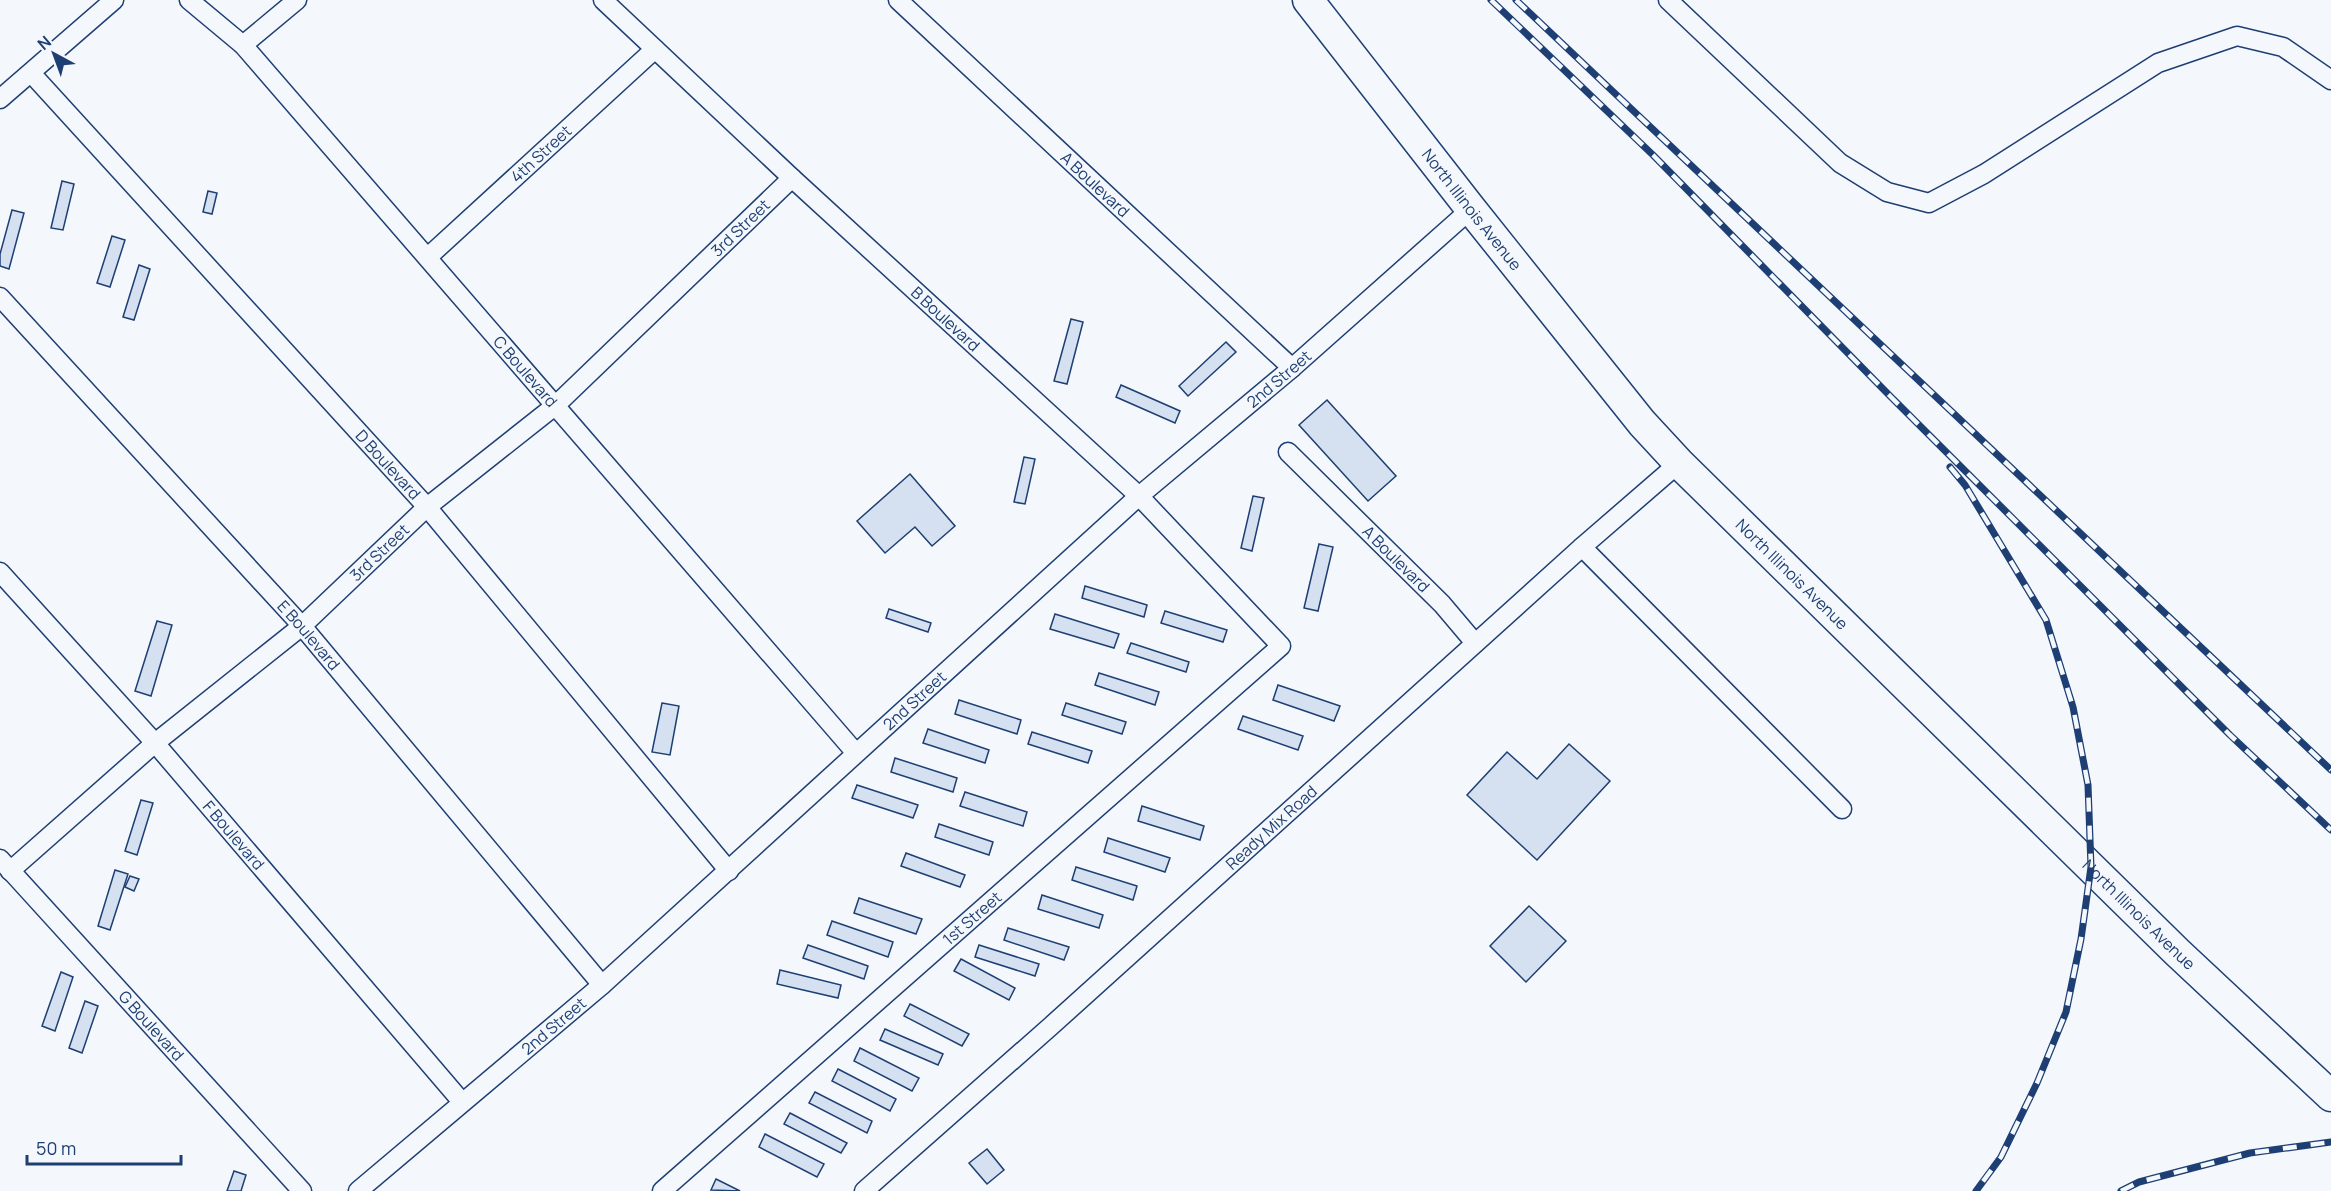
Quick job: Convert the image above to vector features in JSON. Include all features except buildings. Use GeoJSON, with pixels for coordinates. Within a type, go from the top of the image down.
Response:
{"type":"FeatureCollection","features":[{"type":"Feature","properties":{"kind":"main road","name":"North Illinois Avenue"},"geometry":{"type":"LineString","coordinates":[[1308,0],[1642,423],[1679,463],[2177,952],[2331,1096]]}},
{"type":"Feature","properties":{"kind":"street"},"geometry":{"type":"LineString","coordinates":[[0,99],[114,0]]}},
{"type":"Feature","properties":{"kind":"street","name":"C Boulevard"},"geometry":{"type":"LineString","coordinates":[[189,0],[243,45],[855,752]]}},
{"type":"Feature","properties":{"kind":"street"},"geometry":{"type":"LineString","coordinates":[[243,45],[297,0]]}},
{"type":"Feature","properties":{"kind":"street","name":"B Boulevard"},"geometry":{"type":"LineString","coordinates":[[603,0],[792,178],[1139,496],[1281,646]]}},
{"type":"Feature","properties":{"kind":"street","name":"A Boulevard"},"geometry":{"type":"LineString","coordinates":[[898,0],[1292,368]]}},
{"type":"Feature","properties":{"kind":"street"},"geometry":{"type":"LineString","coordinates":[[1668,0],[1840,163],[1887,192],[1929,203],[1984,174],[2158,63],[2236,36],[2283,47],[2331,80]]}},
{"type":"Feature","properties":{"kind":"street","name":"4th Street"},"geometry":{"type":"LineString","coordinates":[[428,257],[655,49]]}},
{"type":"Feature","properties":{"kind":"street","name":"D Boulevard"},"geometry":{"type":"LineString","coordinates":[[31,73],[427,507],[729,871]]}},
{"type":"Feature","properties":{"kind":"street","name":"3rd Street"},"geometry":{"type":"LineString","coordinates":[[5,865],[302,626],[427,507],[556,405],[792,178]]}},
{"type":"Feature","properties":{"kind":"street","name":"2nd Street"},"geometry":{"type":"LineString","coordinates":[[358,1191],[602,985],[729,871],[855,752],[1139,496],[1292,368],[1471,209]]}},
{"type":"Feature","properties":{"kind":"street","name":"E Boulevard"},"geometry":{"type":"LineString","coordinates":[[0,297],[302,626],[602,985]]}},
{"type":"Feature","properties":{"kind":"street","name":"A Boulevard"},"geometry":{"type":"LineString","coordinates":[[1288,452],[1442,604],[1475,644]]}},
{"type":"Feature","properties":{"kind":"street","name":"Ready Mix Road"},"geometry":{"type":"LineString","coordinates":[[864,1191],[1051,1026],[1582,547],[1679,463]]}},
{"type":"Feature","properties":{"kind":"street"},"geometry":{"type":"LineString","coordinates":[[1582,547],[1842,809]]}},
{"type":"Feature","properties":{"kind":"street","name":"F Boulevard"},"geometry":{"type":"LineString","coordinates":[[0,572],[156,743],[462,1102]]}},
{"type":"Feature","properties":{"kind":"street","name":"1st Street"},"geometry":{"type":"LineString","coordinates":[[663,1191],[1281,646]]}},
{"type":"Feature","properties":{"kind":"street","name":"G Boulevard"},"geometry":{"type":"LineString","coordinates":[[5,865],[302,1191]]}},
{"type":"Feature","properties":{"kind":"railway"},"geometry":{"type":"LineString","coordinates":[[1491,0],[1653,155],[1890,396],[2230,735],[2331,830]]}},
{"type":"Feature","properties":{"kind":"railway"},"geometry":{"type":"LineString","coordinates":[[1516,0],[2331,770]]}},
{"type":"Feature","properties":{"kind":"railway"},"geometry":{"type":"LineString","coordinates":[[1950,467],[1965,485],[2046,620],[2073,707],[2088,785],[2091,867],[2081,939],[2066,1012],[2037,1083],[2001,1157],[1976,1191]]}},
{"type":"Feature","properties":{"kind":"railway"},"geometry":{"type":"LineString","coordinates":[[2121,1191],[2139,1182],[2250,1153],[2331,1142]]}}]}
